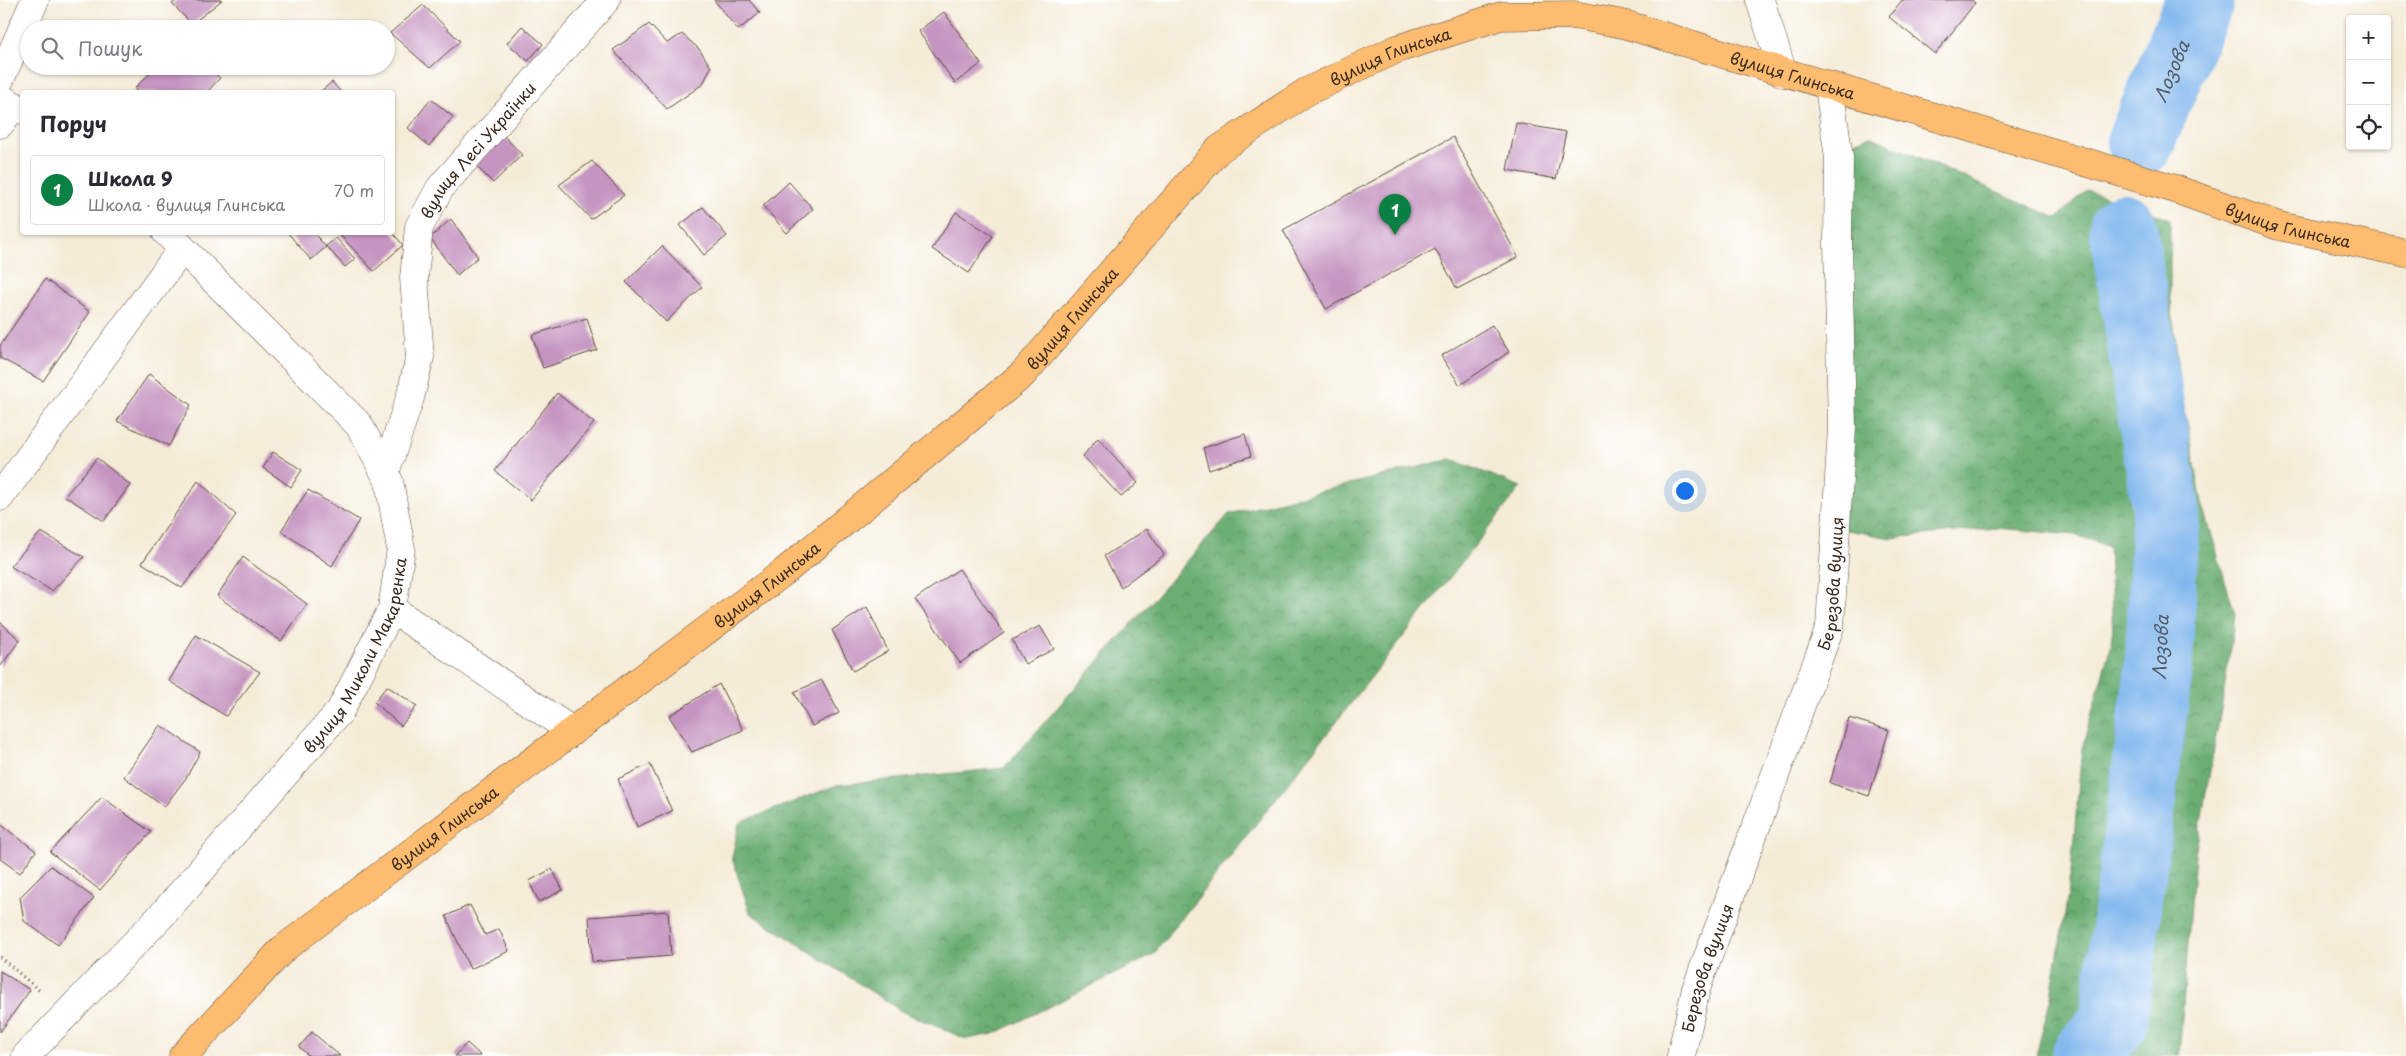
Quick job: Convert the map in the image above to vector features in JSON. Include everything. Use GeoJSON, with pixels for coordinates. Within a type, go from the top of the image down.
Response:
{"type":"FeatureCollection","features":[{"type":"Feature","properties":{"kind":"main road","name":"вулиця Глинська"},"geometry":{"type":"LineString","coordinates":[[183,1056],[283,948],[784,572],[1023,374],[1218,150],[1306,92],[1397,49],[1501,16],[1571,7],[1829,87],[2172,188],[2278,226],[2406,253]]}},
{"type":"Feature","properties":{"kind":"street"},"geometry":{"type":"LineString","coordinates":[[26,20],[35,0]]}},
{"type":"Feature","properties":{"kind":"street","name":"вулиця Лесі Українки"},"geometry":{"type":"LineString","coordinates":[[385,473],[410,398],[420,357],[414,278],[419,227],[440,188],[606,0]]}},
{"type":"Feature","properties":{"kind":"street"},"geometry":{"type":"LineString","coordinates":[[1760,0],[1783,73]]}},
{"type":"Feature","properties":{"kind":"street"},"geometry":{"type":"LineString","coordinates":[[0,80],[20,34]]}},
{"type":"Feature","properties":{"kind":"street","name":"Березова вулиця"},"geometry":{"type":"LineString","coordinates":[[1681,1056],[1696,989],[1830,627],[1842,428],[1838,243],[1839,158],[1829,87]]}},
{"type":"Feature","properties":{"kind":"street"},"geometry":{"type":"LineString","coordinates":[[0,497],[174,241]]}},
{"type":"Feature","properties":{"kind":"street","name":"вулиця Миколи Макаренка"},"geometry":{"type":"LineString","coordinates":[[26,1056],[162,915],[340,712],[392,609],[401,549],[389,481],[359,425],[174,241]]}},
{"type":"Feature","properties":{"kind":"street"},"geometry":{"type":"LineString","coordinates":[[392,609],[572,731]]}},
{"type":"Feature","properties":{"kind":"path"},"geometry":{"type":"LineString","coordinates":[[0,957],[67,1014]]}},
{"type":"Feature","properties":{"kind":"green space"},"geometry":{"type":"Polygon","coordinates":[[[1870,136],[2057,218],[2087,190],[2170,219],[2170,292],[2181,390],[2202,502],[2235,614],[2222,704],[2195,855],[2179,1056],[2036,1056],[2051,996],[2070,882],[2082,748],[2113,637],[2109,546],[2075,535],[1997,528],[1891,538],[1836,528],[1849,144],[1870,136]]]}},
{"type":"Feature","properties":{"kind":"green space"},"geometry":{"type":"Polygon","coordinates":[[[1451,459],[1521,487],[1153,955],[994,1034],[966,1039],[903,1012],[750,913],[732,858],[739,823],[837,785],[1004,768],[1229,514],[1451,459]]]}},
{"type":"Feature","properties":{"kind":"building"},"geometry":{"type":"Polygon","coordinates":[[[177,0],[222,0],[197,20],[188,20],[172,4],[177,0]]]}},
{"type":"Feature","properties":{"kind":"building"},"geometry":{"type":"Polygon","coordinates":[[[714,0],[749,0],[760,13],[738,30],[714,0]]]}},
{"type":"Feature","properties":{"kind":"building"},"geometry":{"type":"Polygon","coordinates":[[[1902,0],[1972,0],[1975,3],[1935,54],[1889,17],[1902,0]]]}},
{"type":"Feature","properties":{"kind":"building"},"geometry":{"type":"Polygon","coordinates":[[[423,5],[460,41],[430,68],[395,37],[395,29],[423,5]]]}},
{"type":"Feature","properties":{"kind":"building"},"geometry":{"type":"Polygon","coordinates":[[[944,12],[981,64],[955,83],[918,31],[944,12]]]}},
{"type":"Feature","properties":{"kind":"building"},"geometry":{"type":"Polygon","coordinates":[[[649,24],[667,43],[682,34],[699,49],[711,67],[703,84],[667,109],[613,50],[649,24]]]}},
{"type":"Feature","properties":{"kind":"building"},"geometry":{"type":"Polygon","coordinates":[[[522,26],[543,44],[528,61],[507,43],[522,26]]]}},
{"type":"Feature","properties":{"kind":"building"},"geometry":{"type":"Polygon","coordinates":[[[148,75],[216,75],[220,78],[209,90],[134,89],[148,75]]]}},
{"type":"Feature","properties":{"kind":"building"},"geometry":{"type":"Polygon","coordinates":[[[332,82],[339,90],[322,90],[332,82]]]}},
{"type":"Feature","properties":{"kind":"building"},"geometry":{"type":"Polygon","coordinates":[[[431,99],[453,117],[429,146],[408,128],[431,99]]]}},
{"type":"Feature","properties":{"kind":"building"},"geometry":{"type":"Polygon","coordinates":[[[1516,123],[1566,132],[1556,179],[1507,170],[1516,123]]]}},
{"type":"Feature","properties":{"kind":"building"},"geometry":{"type":"Polygon","coordinates":[[[504,136],[522,155],[493,183],[475,165],[504,136]]]}},
{"type":"Feature","properties":{"kind":"building"},"geometry":{"type":"Polygon","coordinates":[[[1453,137],[1518,257],[1457,289],[1435,249],[1326,309],[1283,230],[1453,137]]]}},
{"type":"Feature","properties":{"kind":"building"},"geometry":{"type":"Polygon","coordinates":[[[592,161],[624,195],[591,219],[559,185],[592,161]]]}},
{"type":"Feature","properties":{"kind":"building"},"geometry":{"type":"Polygon","coordinates":[[[789,182],[813,209],[787,233],[763,206],[789,182]]]}},
{"type":"Feature","properties":{"kind":"building"},"geometry":{"type":"Polygon","coordinates":[[[703,207],[727,236],[704,255],[680,225],[703,207]]]}},
{"type":"Feature","properties":{"kind":"building"},"geometry":{"type":"Polygon","coordinates":[[[956,212],[993,236],[969,273],[932,249],[956,212]]]}},
{"type":"Feature","properties":{"kind":"building"},"geometry":{"type":"Polygon","coordinates":[[[451,219],[478,257],[457,275],[430,238],[451,219]]]}},
{"type":"Feature","properties":{"kind":"building"},"geometry":{"type":"Polygon","coordinates":[[[290,235],[316,235],[326,247],[311,260],[290,235]]]}},
{"type":"Feature","properties":{"kind":"building"},"geometry":{"type":"Polygon","coordinates":[[[340,235],[395,235],[403,245],[374,271],[340,235]]]}},
{"type":"Feature","properties":{"kind":"building"},"geometry":{"type":"Polygon","coordinates":[[[336,238],[355,259],[345,267],[326,246],[336,238]]]}},
{"type":"Feature","properties":{"kind":"building"},"geometry":{"type":"Polygon","coordinates":[[[662,246],[702,287],[666,322],[626,282],[662,246]]]}},
{"type":"Feature","properties":{"kind":"building"},"geometry":{"type":"Polygon","coordinates":[[[45,279],[90,312],[43,381],[0,358],[0,346],[45,279]]]}},
{"type":"Feature","properties":{"kind":"building"},"geometry":{"type":"Polygon","coordinates":[[[587,318],[597,350],[543,368],[532,335],[587,318]]]}},
{"type":"Feature","properties":{"kind":"building"},"geometry":{"type":"Polygon","coordinates":[[[1492,325],[1509,352],[1460,385],[1441,356],[1492,325]]]}},
{"type":"Feature","properties":{"kind":"building"},"geometry":{"type":"Polygon","coordinates":[[[149,374],[191,405],[169,446],[117,421],[149,374]]]}},
{"type":"Feature","properties":{"kind":"building"},"geometry":{"type":"Polygon","coordinates":[[[557,393],[594,423],[531,500],[495,471],[557,393]]]}},
{"type":"Feature","properties":{"kind":"building"},"geometry":{"type":"Polygon","coordinates":[[[1245,434],[1251,456],[1209,470],[1203,448],[1245,434]]]}},
{"type":"Feature","properties":{"kind":"building"},"geometry":{"type":"Polygon","coordinates":[[[1098,438],[1138,483],[1121,497],[1083,456],[1098,438]]]}},
{"type":"Feature","properties":{"kind":"building"},"geometry":{"type":"Polygon","coordinates":[[[273,452],[302,470],[291,487],[263,468],[273,452]]]}},
{"type":"Feature","properties":{"kind":"building"},"geometry":{"type":"Polygon","coordinates":[[[97,458],[130,485],[104,521],[65,496],[97,458]]]}},
{"type":"Feature","properties":{"kind":"building"},"geometry":{"type":"Polygon","coordinates":[[[198,481],[236,515],[182,588],[142,563],[198,481]]]}},
{"type":"Feature","properties":{"kind":"building"},"geometry":{"type":"Polygon","coordinates":[[[308,490],[359,520],[332,566],[281,531],[308,490]]]}},
{"type":"Feature","properties":{"kind":"building"},"geometry":{"type":"Polygon","coordinates":[[[1147,529],[1164,555],[1121,587],[1104,556],[1147,529]]]}},
{"type":"Feature","properties":{"kind":"building"},"geometry":{"type":"Polygon","coordinates":[[[41,532],[84,557],[52,591],[10,566],[41,532]]]}},
{"type":"Feature","properties":{"kind":"building"},"geometry":{"type":"Polygon","coordinates":[[[243,557],[307,604],[281,641],[217,596],[243,557]]]}},
{"type":"Feature","properties":{"kind":"building"},"geometry":{"type":"Polygon","coordinates":[[[959,569],[1004,633],[960,663],[915,599],[959,569]]]}},
{"type":"Feature","properties":{"kind":"building"},"geometry":{"type":"Polygon","coordinates":[[[867,607],[888,651],[853,671],[832,630],[867,607]]]}},
{"type":"Feature","properties":{"kind":"building"},"geometry":{"type":"Polygon","coordinates":[[[0,622],[20,640],[0,667],[0,622]]]}},
{"type":"Feature","properties":{"kind":"building"},"geometry":{"type":"Polygon","coordinates":[[[1040,626],[1054,649],[1025,664],[1012,640],[1040,626]]]}},
{"type":"Feature","properties":{"kind":"building"},"geometry":{"type":"Polygon","coordinates":[[[196,635],[260,672],[226,716],[169,681],[196,635]]]}},
{"type":"Feature","properties":{"kind":"building"},"geometry":{"type":"Polygon","coordinates":[[[822,680],[839,713],[812,726],[794,692],[822,680]]]}},
{"type":"Feature","properties":{"kind":"building"},"geometry":{"type":"Polygon","coordinates":[[[719,684],[743,730],[692,752],[669,716],[719,684]]]}},
{"type":"Feature","properties":{"kind":"building"},"geometry":{"type":"Polygon","coordinates":[[[387,686],[417,706],[401,726],[374,702],[387,686]]]}},
{"type":"Feature","properties":{"kind":"building"},"geometry":{"type":"Polygon","coordinates":[[[1849,718],[1889,730],[1869,796],[1830,783],[1849,718]]]}},
{"type":"Feature","properties":{"kind":"building"},"geometry":{"type":"Polygon","coordinates":[[[160,725],[200,752],[186,778],[164,807],[124,777],[160,725]]]}},
{"type":"Feature","properties":{"kind":"building"},"geometry":{"type":"Polygon","coordinates":[[[650,764],[672,811],[637,827],[618,779],[650,764]]]}},
{"type":"Feature","properties":{"kind":"building"},"geometry":{"type":"Polygon","coordinates":[[[102,797],[151,832],[100,890],[50,852],[102,797]]]}},
{"type":"Feature","properties":{"kind":"building"},"geometry":{"type":"Polygon","coordinates":[[[0,824],[36,851],[20,873],[0,859],[0,824]]]}},
{"type":"Feature","properties":{"kind":"building"},"geometry":{"type":"Polygon","coordinates":[[[51,866],[94,898],[58,945],[24,921],[20,897],[51,866]]]}},
{"type":"Feature","properties":{"kind":"building"},"geometry":{"type":"Polygon","coordinates":[[[552,869],[563,890],[539,902],[529,881],[552,869]]]}},
{"type":"Feature","properties":{"kind":"building"},"geometry":{"type":"Polygon","coordinates":[[[470,905],[485,935],[499,929],[509,951],[470,969],[446,916],[470,905]]]}},
{"type":"Feature","properties":{"kind":"building"},"geometry":{"type":"Polygon","coordinates":[[[668,911],[671,956],[592,962],[589,917],[668,911]]]}},
{"type":"Feature","properties":{"kind":"building"},"geometry":{"type":"Polygon","coordinates":[[[0,971],[30,990],[0,1032],[0,971]]]}},
{"type":"Feature","properties":{"kind":"building"},"geometry":{"type":"Polygon","coordinates":[[[312,1032],[340,1056],[309,1056],[299,1047],[312,1032]]]}},
{"type":"Feature","properties":{"kind":"building"},"geometry":{"type":"Polygon","coordinates":[[[467,1043],[481,1056],[455,1056],[467,1043]]]}},
{"type":"Feature","properties":{"kind":"waterway","name":"Лозова"},"geometry":{"type":"LineString","coordinates":[[2141,141],[2200,0]]}},
{"type":"Feature","properties":{"kind":"waterway","name":"Лозова"},"geometry":{"type":"LineString","coordinates":[[2085,1056],[2113,1023],[2158,675],[2166,510],[2123,227]]}},
{"type":"Feature","properties":{"kind":"place","name":"Школа 9"},"geometry":{"type":"Point","coordinates":[1395,235]}}]}
